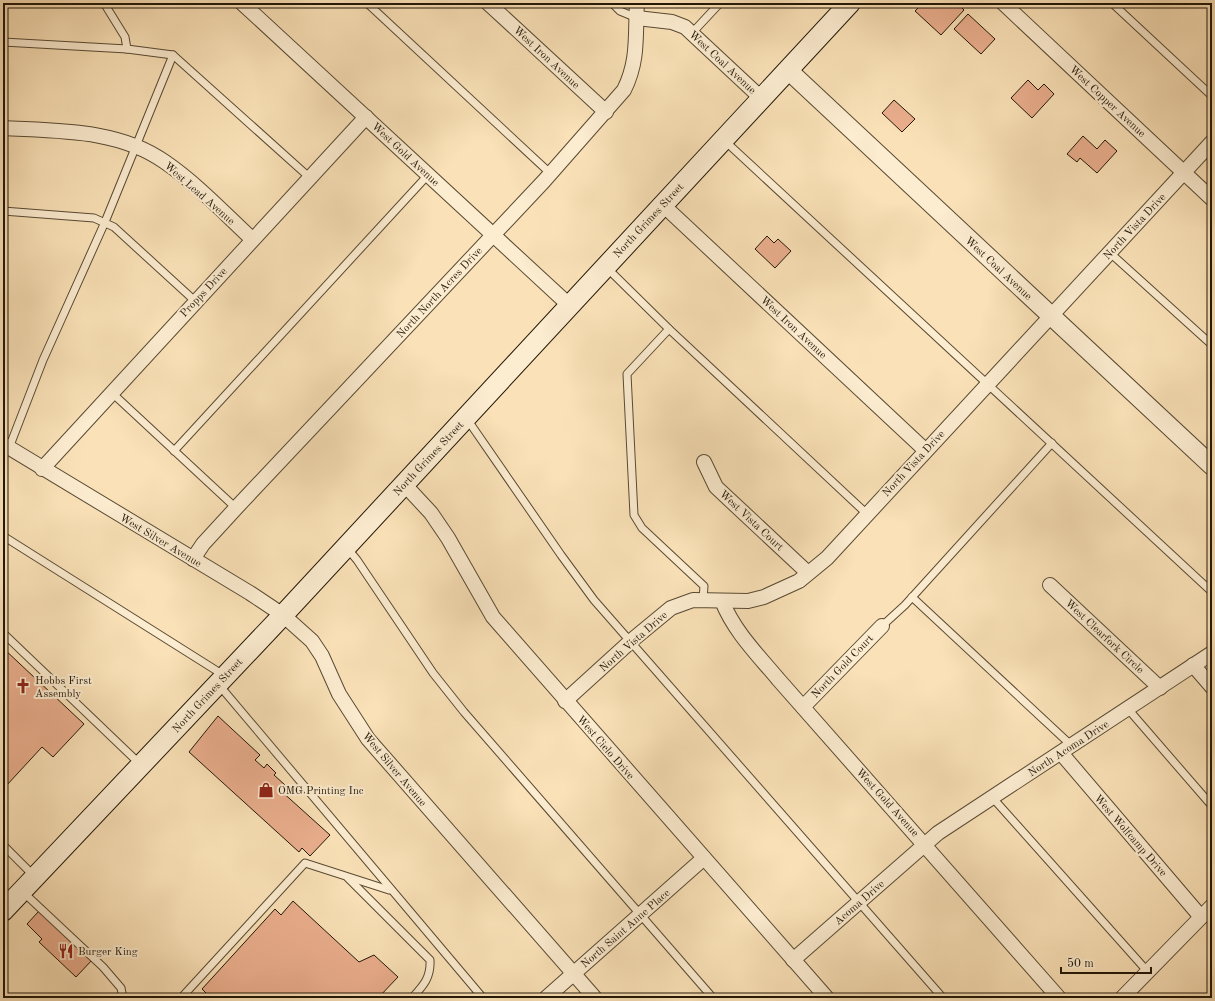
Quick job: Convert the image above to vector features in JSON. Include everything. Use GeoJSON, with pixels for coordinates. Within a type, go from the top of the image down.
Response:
{"type":"FeatureCollection","features":[{"type":"Feature","properties":{"kind":"main road","name":"North Grimes Street"},"geometry":{"type":"LineString","coordinates":[[3,911],[283,615],[850,3]]}},
{"type":"Feature","properties":{"kind":"street","name":"West Gold Avenue"},"geometry":{"type":"LineString","coordinates":[[242,3],[570,305]]}},
{"type":"Feature","properties":{"kind":"street","name":"West Iron Avenue"},"geometry":{"type":"LineString","coordinates":[[488,3],[606,112]]}},
{"type":"Feature","properties":{"kind":"street","name":"North North Acres Drive"},"geometry":{"type":"LineString","coordinates":[[193,559],[203,544],[236,508],[551,174],[624,90],[634,63],[637,33],[637,3]]}},
{"type":"Feature","properties":{"kind":"street","name":"West Copper Avenue"},"geometry":{"type":"LineString","coordinates":[[1003,3],[1212,199]]}},
{"type":"Feature","properties":{"kind":"street","name":"West Coal Avenue"},"geometry":{"type":"LineString","coordinates":[[637,18],[672,22],[685,27],[762,98]]}},
{"type":"Feature","properties":{"kind":"street","name":"West Coal Avenue"},"geometry":{"type":"LineString","coordinates":[[788,70],[1212,466]]}},
{"type":"Feature","properties":{"kind":"street","name":"Propps Drive"},"geometry":{"type":"LineString","coordinates":[[42,469],[111,392],[366,117]]}},
{"type":"Feature","properties":{"kind":"street","name":"West Lead Avenue"},"geometry":{"type":"LineString","coordinates":[[3,128],[97,135],[135,146],[165,161],[252,239]]}},
{"type":"Feature","properties":{"kind":"street","name":"North Vista Drive"},"geometry":{"type":"LineString","coordinates":[[565,700],[631,641],[671,608],[693,600],[748,601],[764,597],[799,581],[827,558],[925,450],[1212,142]]}},
{"type":"Feature","properties":{"kind":"street","name":"West Iron Avenue"},"geometry":{"type":"LineString","coordinates":[[663,205],[925,450]]}},
{"type":"Feature","properties":{"kind":"street","name":"West Silver Avenue"},"geometry":{"type":"LineString","coordinates":[[6,446],[283,615],[312,641],[322,656],[339,694],[368,740],[595,998]]}},
{"type":"Feature","properties":{"kind":"street","name":"West Vista Court"},"geometry":{"type":"LineString","coordinates":[[704,462],[716,487],[808,573]]}},
{"type":"Feature","properties":{"kind":"street","name":"West Cielo Drive"},"geometry":{"type":"LineString","coordinates":[[404,484],[431,513],[448,538],[493,617],[827,998]]}},
{"type":"Feature","properties":{"kind":"street","name":"West Clearfork Circle"},"geometry":{"type":"LineString","coordinates":[[1050,585],[1160,688]]}},
{"type":"Feature","properties":{"kind":"street","name":"West Gold Avenue"},"geometry":{"type":"LineString","coordinates":[[722,601],[728,617],[739,633],[1059,998]]}},
{"type":"Feature","properties":{"kind":"street","name":"North Gold Court"},"geometry":{"type":"LineString","coordinates":[[803,707],[882,626]]}},
{"type":"Feature","properties":{"kind":"street","name":"North Acoma Drive"},"geometry":{"type":"LineString","coordinates":[[925,844],[938,833],[991,796],[1066,750],[1212,653]]}},
{"type":"Feature","properties":{"kind":"street"},"geometry":{"type":"LineString","coordinates":[[1193,665],[1212,687]]}},
{"type":"Feature","properties":{"kind":"street","name":"West Wolfcamp Drive"},"geometry":{"type":"LineString","coordinates":[[1066,750],[1201,917]]}},
{"type":"Feature","properties":{"kind":"street","name":"Acoma Drive"},"geometry":{"type":"LineString","coordinates":[[793,960],[925,844]]}},
{"type":"Feature","properties":{"kind":"street","name":"North Saint Anne Place"},"geometry":{"type":"LineString","coordinates":[[546,998],[704,858]]}},
{"type":"Feature","properties":{"kind":"street"},"geometry":{"type":"LineString","coordinates":[[1122,998],[1212,906]]}},
{"type":"Feature","properties":{"kind":"lane"},"geometry":{"type":"LineString","coordinates":[[104,3],[124,37],[127,49]]}},
{"type":"Feature","properties":{"kind":"lane"},"geometry":{"type":"LineString","coordinates":[[368,3],[551,174]]}},
{"type":"Feature","properties":{"kind":"lane"},"geometry":{"type":"LineString","coordinates":[[612,3],[620,11],[637,18]]}},
{"type":"Feature","properties":{"kind":"lane"},"geometry":{"type":"LineString","coordinates":[[692,33],[720,3]]}},
{"type":"Feature","properties":{"kind":"lane"},"geometry":{"type":"LineString","coordinates":[[1112,3],[1212,96]]}},
{"type":"Feature","properties":{"kind":"lane"},"geometry":{"type":"LineString","coordinates":[[3,42],[127,49],[173,55],[309,177]]}},
{"type":"Feature","properties":{"kind":"lane"},"geometry":{"type":"LineString","coordinates":[[6,446],[54,333],[106,222],[135,146],[164,82],[173,55]]}},
{"type":"Feature","properties":{"kind":"lane"},"geometry":{"type":"LineString","coordinates":[[723,139],[1212,592]]}},
{"type":"Feature","properties":{"kind":"lane"},"geometry":{"type":"LineString","coordinates":[[174,451],[428,175]]}},
{"type":"Feature","properties":{"kind":"lane"},"geometry":{"type":"LineString","coordinates":[[3,211],[94,218],[106,222],[114,226],[195,301]]}},
{"type":"Feature","properties":{"kind":"lane"},"geometry":{"type":"LineString","coordinates":[[1109,252],[1212,345]]}},
{"type":"Feature","properties":{"kind":"lane"},"geometry":{"type":"LineString","coordinates":[[605,266],[669,330],[867,514]]}},
{"type":"Feature","properties":{"kind":"lane"},"geometry":{"type":"LineString","coordinates":[[669,330],[627,374],[634,516],[642,528],[704,586],[703,599]]}},
{"type":"Feature","properties":{"kind":"lane"},"geometry":{"type":"LineString","coordinates":[[111,392],[236,508]]}},
{"type":"Feature","properties":{"kind":"lane"},"geometry":{"type":"LineString","coordinates":[[466,417],[561,555],[594,600],[943,998]]}},
{"type":"Feature","properties":{"kind":"lane"},"geometry":{"type":"LineString","coordinates":[[882,626],[905,606],[1052,443]]}},
{"type":"Feature","properties":{"kind":"lane"},"geometry":{"type":"LineString","coordinates":[[3,536],[221,680],[391,891],[483,998]]}},
{"type":"Feature","properties":{"kind":"lane"},"geometry":{"type":"LineString","coordinates":[[345,547],[357,560],[433,673],[464,712],[640,916],[713,998]]}},
{"type":"Feature","properties":{"kind":"lane"},"geometry":{"type":"LineString","coordinates":[[912,597],[1066,750]]}},
{"type":"Feature","properties":{"kind":"lane"},"geometry":{"type":"LineString","coordinates":[[3,634],[141,765]]}},
{"type":"Feature","properties":{"kind":"lane"},"geometry":{"type":"LineString","coordinates":[[1128,709],[1212,806]]}},
{"type":"Feature","properties":{"kind":"lane"},"geometry":{"type":"LineString","coordinates":[[991,796],[1148,972]]}},
{"type":"Feature","properties":{"kind":"lane"},"geometry":{"type":"LineString","coordinates":[[3,845],[29,884],[121,988],[123,998]]}},
{"type":"Feature","properties":{"kind":"lane"},"geometry":{"type":"LineString","coordinates":[[181,998],[305,864],[391,891]]}},
{"type":"Feature","properties":{"kind":"lane"},"geometry":{"type":"LineString","coordinates":[[346,877],[430,960],[431,971],[426,983],[412,998]]}},
{"type":"Feature","properties":{"kind":"building"},"geometry":{"type":"Polygon","coordinates":[[[923,3],[957,3],[964,10],[941,35],[915,11],[923,3]]]}},
{"type":"Feature","properties":{"kind":"building"},"geometry":{"type":"Polygon","coordinates":[[[968,14],[995,39],[981,54],[954,29],[968,14]]]}},
{"type":"Feature","properties":{"kind":"building"},"geometry":{"type":"Polygon","coordinates":[[[1028,80],[1038,90],[1044,84],[1054,94],[1032,118],[1011,98],[1028,80]]]}},
{"type":"Feature","properties":{"kind":"building"},"geometry":{"type":"Polygon","coordinates":[[[894,100],[915,119],[902,132],[882,113],[894,100]]]}},
{"type":"Feature","properties":{"kind":"building"},"geometry":{"type":"Polygon","coordinates":[[[1083,136],[1097,149],[1105,140],[1117,151],[1097,173],[1080,158],[1077,162],[1067,154],[1083,136]]]}},
{"type":"Feature","properties":{"kind":"building"},"geometry":{"type":"Polygon","coordinates":[[[767,236],[774,243],[778,239],[791,251],[775,268],[755,249],[767,236]]]}},
{"type":"Feature","properties":{"kind":"building","name":"Hobbs First Assembly"},"geometry":{"type":"Polygon","coordinates":[[[3,648],[84,724],[53,757],[42,747],[6,786],[3,784],[3,648]]]}},
{"type":"Feature","properties":{"kind":"building"},"geometry":{"type":"Polygon","coordinates":[[[218,716],[260,755],[255,760],[264,768],[267,764],[276,773],[274,775],[285,785],[280,790],[330,835],[310,856],[302,848],[299,852],[189,752],[218,716]]]}},
{"type":"Feature","properties":{"kind":"building"},"geometry":{"type":"Polygon","coordinates":[[[293,901],[359,962],[374,955],[398,977],[378,998],[203,998],[207,994],[202,989],[275,909],[281,915],[293,901]]]}},
{"type":"Feature","properties":{"kind":"building","name":"Burger King"},"geometry":{"type":"Polygon","coordinates":[[[39,911],[93,959],[76,977],[39,942],[42,939],[27,924],[39,911]]]}},
{"type":"Feature","properties":{"kind":"place","name":"Hobbs First Assembly"},"geometry":{"type":"Point","coordinates":[23,686]}},
{"type":"Feature","properties":{"kind":"place","name":"OMG Printing Inc"},"geometry":{"type":"Point","coordinates":[266,790]}},
{"type":"Feature","properties":{"kind":"place","name":"Burger King"},"geometry":{"type":"Point","coordinates":[66,951]}}]}
